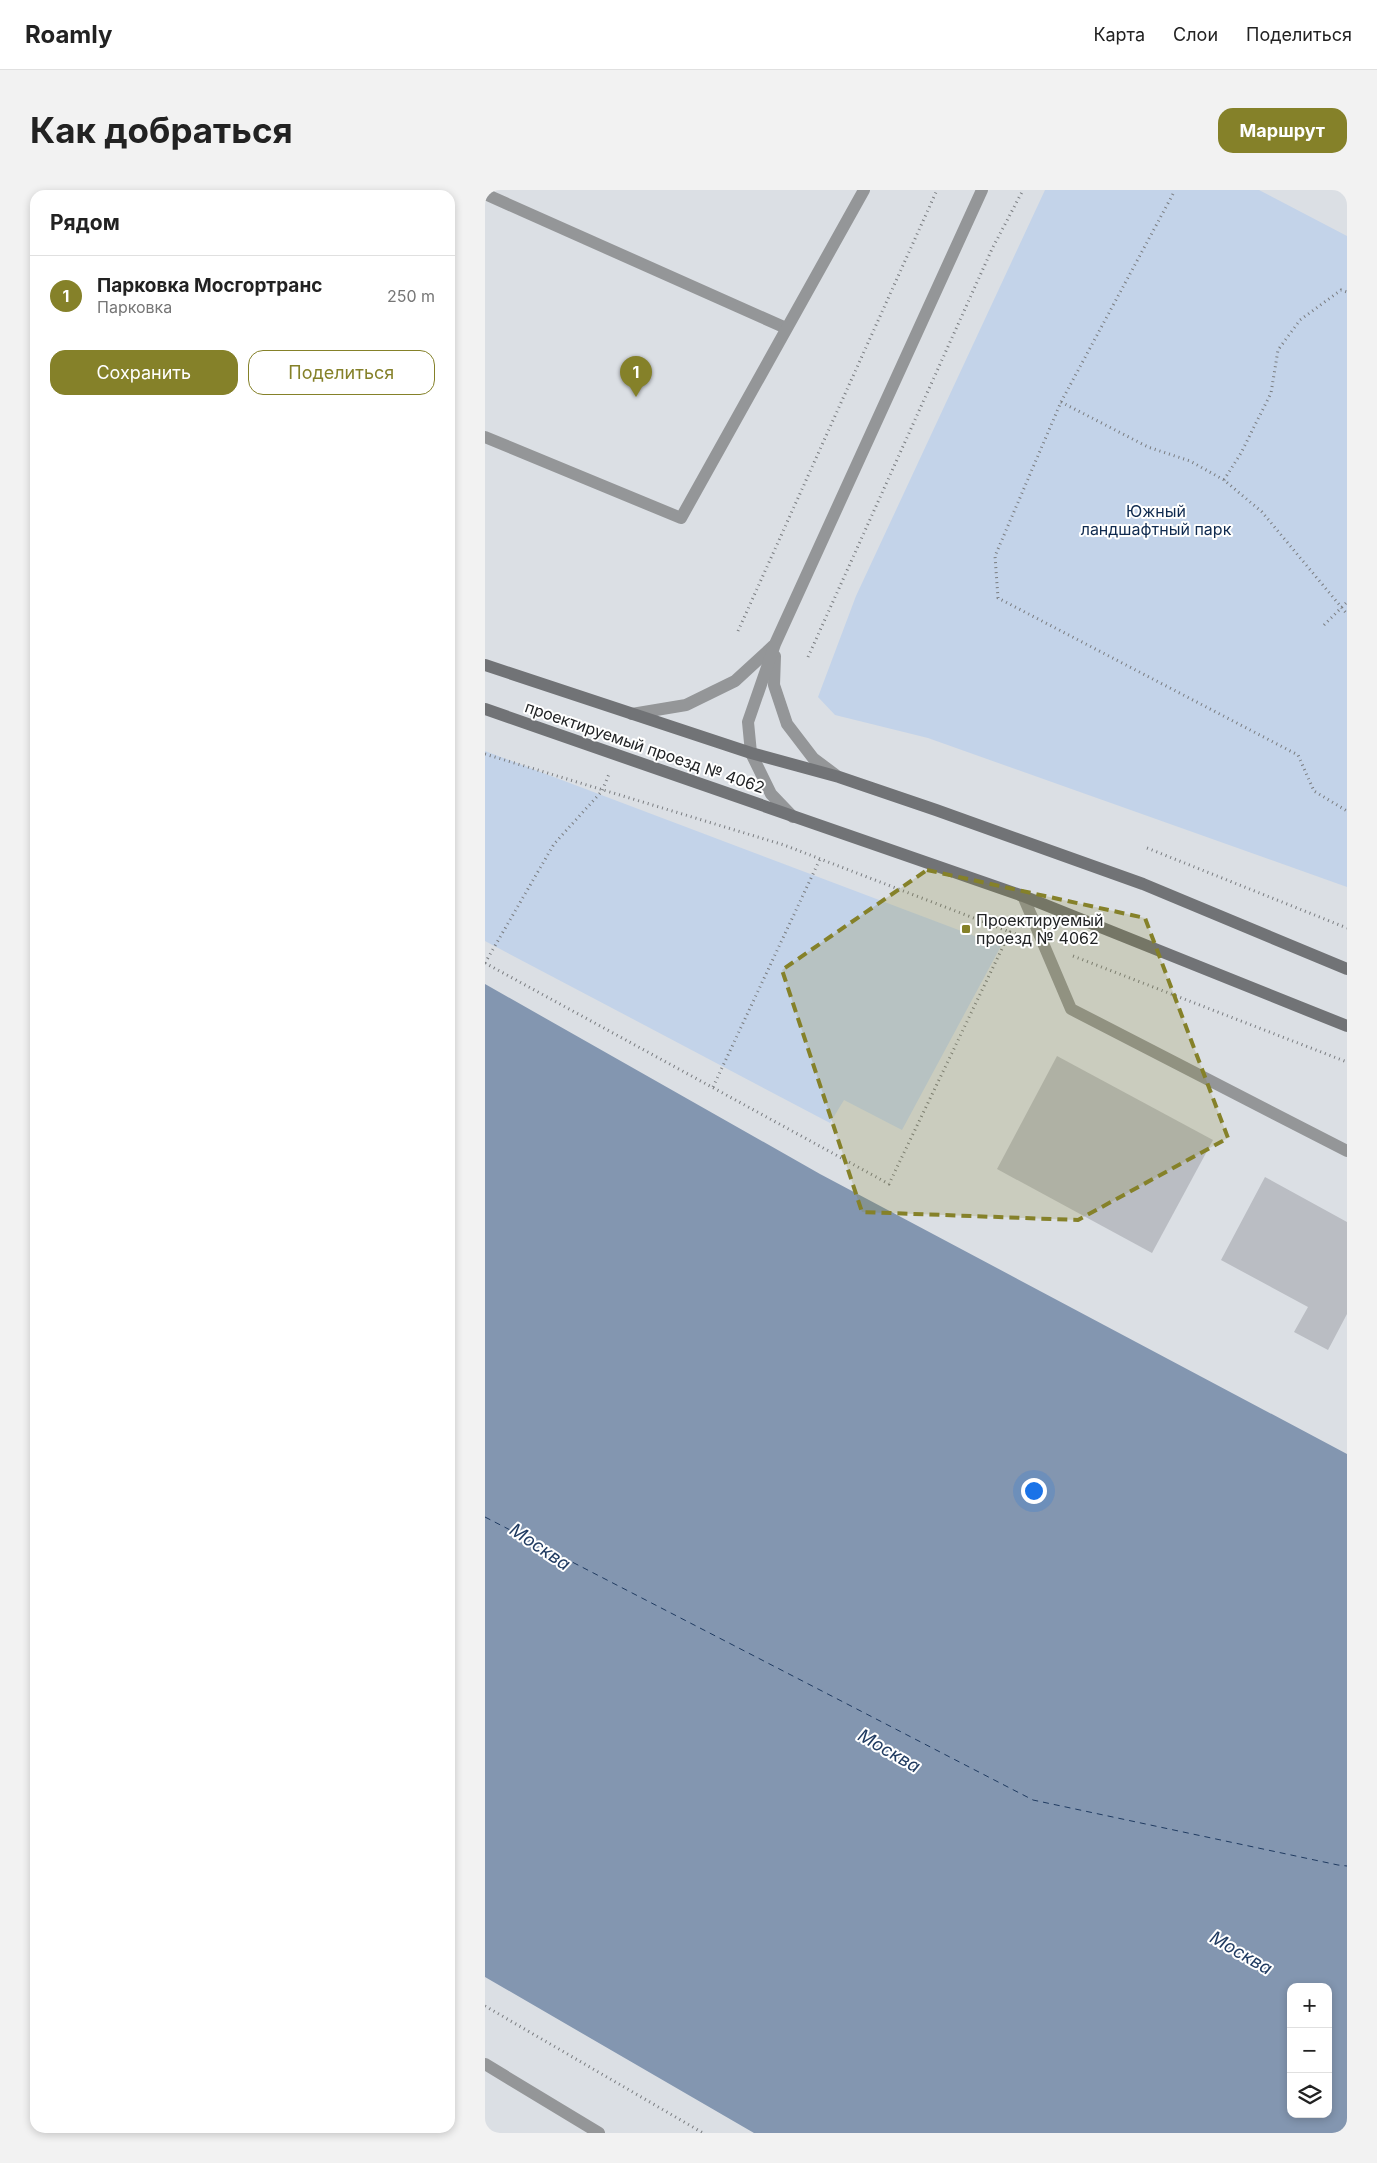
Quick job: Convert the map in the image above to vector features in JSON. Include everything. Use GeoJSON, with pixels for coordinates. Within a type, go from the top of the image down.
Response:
{"type":"FeatureCollection","features":[{"type":"Feature","properties":{"kind":"main road","name":"проектируемый проезд № 4062"},"geometry":{"type":"LineString","coordinates":[[485,665],[751,753],[839,777],[946,813],[1133,881],[1347,970]]}},
{"type":"Feature","properties":{"kind":"main road","name":"проектируемый проезд № 4062"},"geometry":{"type":"LineString","coordinates":[[485,709],[603,748],[793,817],[1023,896],[1347,1026]]}},
{"type":"Feature","properties":{"kind":"street"},"geometry":{"type":"LineString","coordinates":[[485,437],[681,518],[864,190]]}},
{"type":"Feature","properties":{"kind":"street"},"geometry":{"type":"LineString","coordinates":[[793,817],[771,794],[751,753],[748,722],[775,644],[982,190]]}},
{"type":"Feature","properties":{"kind":"street"},"geometry":{"type":"LineString","coordinates":[[485,194],[786,328]]}},
{"type":"Feature","properties":{"kind":"street"},"geometry":{"type":"LineString","coordinates":[[632,714],[686,705],[735,681],[775,644]]}},
{"type":"Feature","properties":{"kind":"street"},"geometry":{"type":"LineString","coordinates":[[775,644],[774,685],[787,724],[813,758],[839,777]]}},
{"type":"Feature","properties":{"kind":"street"},"geometry":{"type":"LineString","coordinates":[[1023,896],[1071,1009],[1347,1151]]}},
{"type":"Feature","properties":{"kind":"street"},"geometry":{"type":"LineString","coordinates":[[485,2064],[599,2133]]}},
{"type":"Feature","properties":{"kind":"path"},"geometry":{"type":"LineString","coordinates":[[738,631],[937,190]]}},
{"type":"Feature","properties":{"kind":"path"},"geometry":{"type":"LineString","coordinates":[[808,658],[992,249],[1023,190]]}},
{"type":"Feature","properties":{"kind":"path"},"geometry":{"type":"LineString","coordinates":[[1173,194],[1061,402],[995,556],[998,598],[1298,755],[1314,791],[1347,811]]}},
{"type":"Feature","properties":{"kind":"path"},"geometry":{"type":"LineString","coordinates":[[1223,480],[1241,453],[1271,393],[1278,350],[1299,320],[1341,290],[1347,292]]}},
{"type":"Feature","properties":{"kind":"path"},"geometry":{"type":"LineString","coordinates":[[1061,402],[1148,446],[1190,460],[1223,480],[1262,512],[1347,614]]}},
{"type":"Feature","properties":{"kind":"path"},"geometry":{"type":"LineString","coordinates":[[1324,625],[1347,602]]}},
{"type":"Feature","properties":{"kind":"path"},"geometry":{"type":"LineString","coordinates":[[485,754],[784,845],[1010,932]]}},
{"type":"Feature","properties":{"kind":"path"},"geometry":{"type":"LineString","coordinates":[[602,791],[554,844],[485,963],[889,1184]]}},
{"type":"Feature","properties":{"kind":"path"},"geometry":{"type":"LineString","coordinates":[[1147,848],[1347,928]]}},
{"type":"Feature","properties":{"kind":"path"},"geometry":{"type":"LineString","coordinates":[[713,1087],[821,859]]}},
{"type":"Feature","properties":{"kind":"path"},"geometry":{"type":"LineString","coordinates":[[485,2006],[703,2133]]}},
{"type":"Feature","properties":{"kind":"highlighted area"},"geometry":{"type":"Polygon","coordinates":[[[927,870],[1145,918],[1228,1138],[1078,1220],[862,1212],[782,970],[927,870]]]}},
{"type":"Feature","properties":{"kind":"green space","name":"Южный ландшафтный парк"},"geometry":{"type":"Polygon","coordinates":[[[1045,190],[1259,190],[1347,236],[1347,887],[928,738],[835,715],[818,697],[856,596],[1045,190]]]}},
{"type":"Feature","properties":{"kind":"green space"},"geometry":{"type":"Polygon","coordinates":[[[485,751],[1001,946],[902,1130],[844,1100],[830,1123],[485,941],[485,751]]]}},
{"type":"Feature","properties":{"kind":"water","name":"Москва"},"geometry":{"type":"Polygon","coordinates":[[[485,984],[820,1174],[1347,1454],[1347,2133],[754,2133],[485,1977],[485,984]]]}},
{"type":"Feature","properties":{"kind":"building"},"geometry":{"type":"Polygon","coordinates":[[[1057,1056],[1213,1140],[1152,1253],[997,1169],[1057,1056]]]}},
{"type":"Feature","properties":{"kind":"building"},"geometry":{"type":"Polygon","coordinates":[[[1265,1177],[1347,1222],[1347,1314],[1328,1350],[1294,1332],[1308,1307],[1221,1260],[1265,1177]]]}},
{"type":"Feature","properties":{"kind":"ferry route"},"geometry":{"type":"LineString","coordinates":[[485,1517],[1033,1800],[1347,1866]]}},
{"type":"Feature","properties":{"kind":"place","name":"Парковка Мосгортранс"},"geometry":{"type":"Point","coordinates":[636,397]}},
{"type":"Feature","properties":{"kind":"place","name":"Проектируемый проезд № 4062"},"geometry":{"type":"Point","coordinates":[966,929]}}]}
